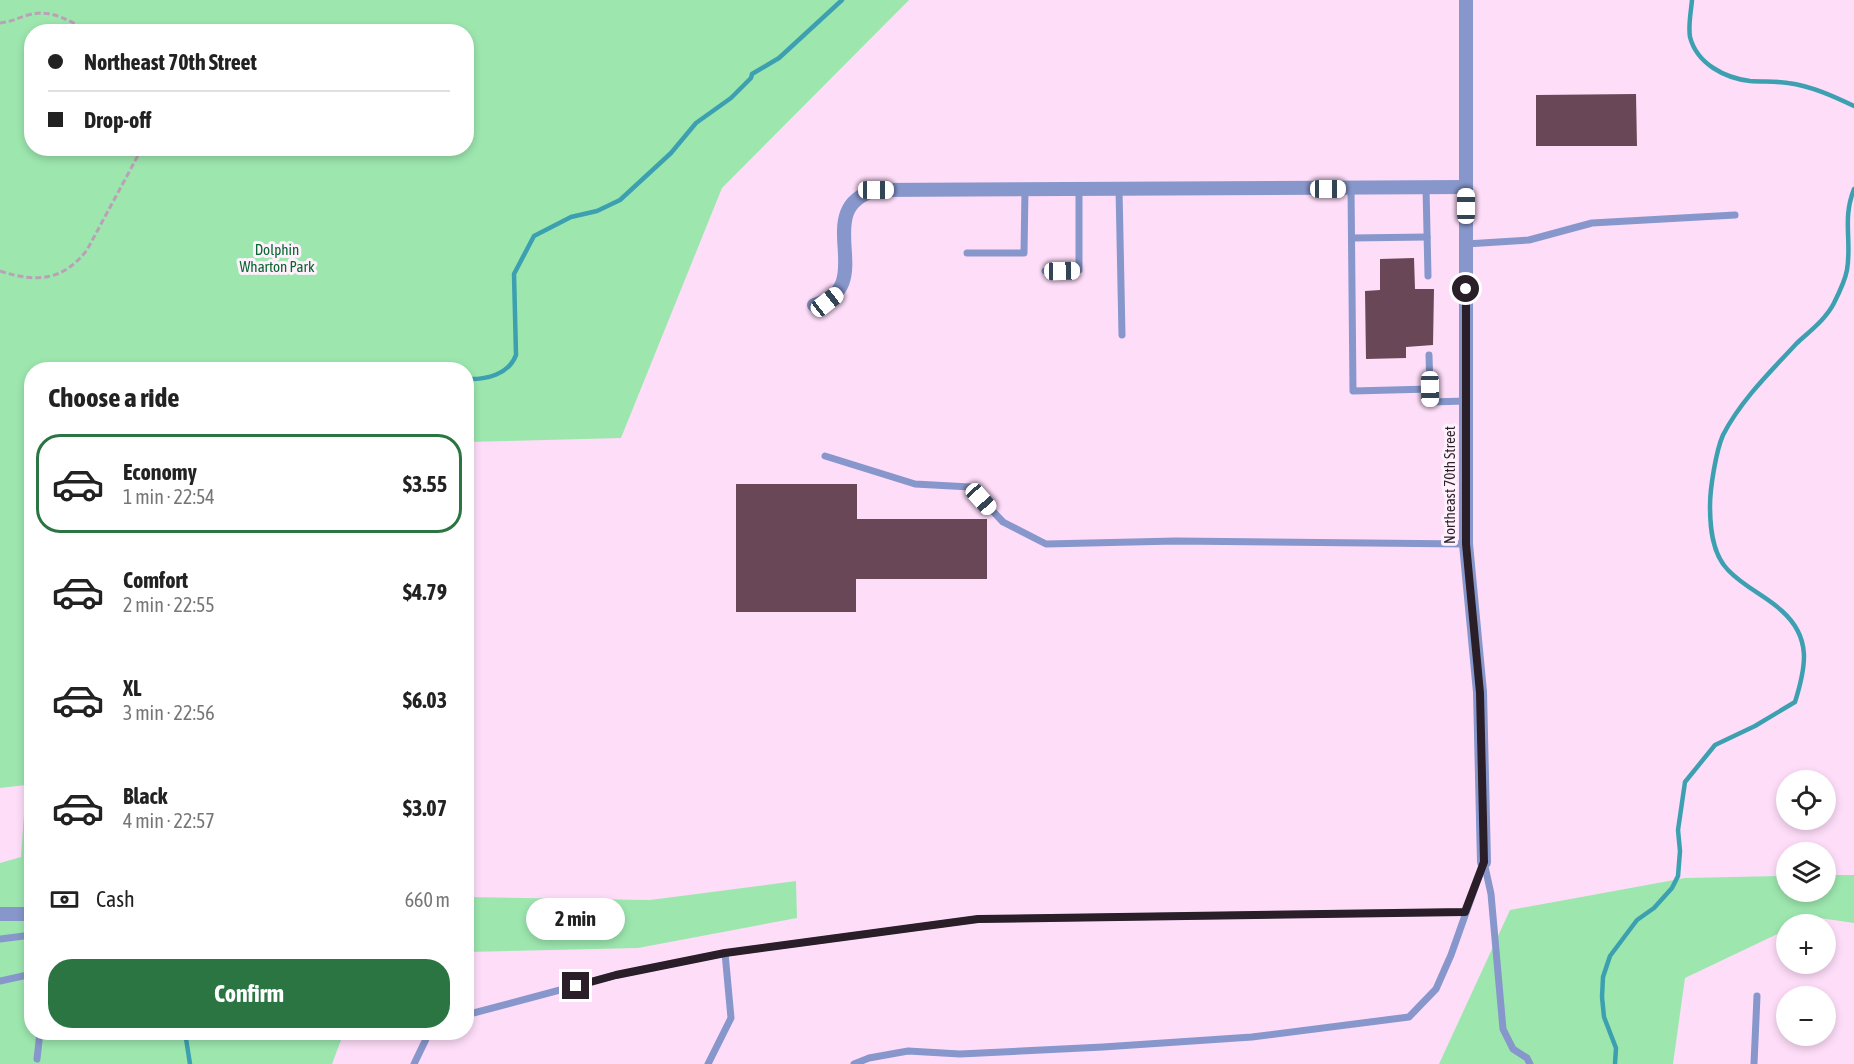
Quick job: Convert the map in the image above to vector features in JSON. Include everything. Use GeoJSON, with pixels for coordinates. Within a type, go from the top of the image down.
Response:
{"type":"FeatureCollection","features":[{"type":"Feature","properties":{"kind":"street","name":"Northeast 70th Street"},"geometry":{"type":"LineString","coordinates":[[1466,0],[1466,544],[1480,693],[1484,862]]}},
{"type":"Feature","properties":{"kind":"street"},"geometry":{"type":"LineString","coordinates":[[814,305],[827,302],[839,292],[845,281],[844,222],[850,205],[862,194],[876,190],[1466,187]]}},
{"type":"Feature","properties":{"kind":"street"},"geometry":{"type":"LineString","coordinates":[[0,914],[24,914]]}},
{"type":"Feature","properties":{"kind":"lane"},"geometry":{"type":"LineString","coordinates":[[1351,188],[1353,391],[1430,389]]}},
{"type":"Feature","properties":{"kind":"lane"},"geometry":{"type":"LineString","coordinates":[[1426,188],[1428,276]]}},
{"type":"Feature","properties":{"kind":"lane"},"geometry":{"type":"LineString","coordinates":[[1119,189],[1122,335]]}},
{"type":"Feature","properties":{"kind":"lane"},"geometry":{"type":"LineString","coordinates":[[967,253],[1024,253],[1024,190]]}},
{"type":"Feature","properties":{"kind":"lane"},"geometry":{"type":"LineString","coordinates":[[1045,271],[1079,270],[1079,190]]}},
{"type":"Feature","properties":{"kind":"lane"},"geometry":{"type":"LineString","coordinates":[[1466,244],[1529,240],[1592,223],[1735,215]]}},
{"type":"Feature","properties":{"kind":"lane"},"geometry":{"type":"LineString","coordinates":[[1353,238],[1427,237]]}},
{"type":"Feature","properties":{"kind":"lane"},"geometry":{"type":"LineString","coordinates":[[1429,355],[1430,402],[1466,401]]}},
{"type":"Feature","properties":{"kind":"lane"},"geometry":{"type":"LineString","coordinates":[[825,456],[915,484],[970,487],[1003,522],[1046,544],[1176,541],[1466,544]]}},
{"type":"Feature","properties":{"kind":"lane"},"geometry":{"type":"LineString","coordinates":[[854,1064],[869,1058],[908,1051],[960,1054],[1252,1037],[1409,1017],[1436,989],[1452,955],[1484,862]]}},
{"type":"Feature","properties":{"kind":"lane"},"geometry":{"type":"LineString","coordinates":[[1484,862],[1491,894],[1503,1029],[1513,1049],[1527,1058],[1530,1064]]}},
{"type":"Feature","properties":{"kind":"lane"},"geometry":{"type":"LineString","coordinates":[[474,1013],[616,975],[725,953],[978,919],[1465,912]]}},
{"type":"Feature","properties":{"kind":"lane"},"geometry":{"type":"LineString","coordinates":[[0,939],[24,936]]}},
{"type":"Feature","properties":{"kind":"lane"},"geometry":{"type":"LineString","coordinates":[[708,1064],[731,1018],[725,953]]}},
{"type":"Feature","properties":{"kind":"lane"},"geometry":{"type":"LineString","coordinates":[[0,981],[24,976]]}},
{"type":"Feature","properties":{"kind":"lane"},"geometry":{"type":"LineString","coordinates":[[1755,1064],[1757,996]]}},
{"type":"Feature","properties":{"kind":"lane"},"geometry":{"type":"LineString","coordinates":[[37,1059],[39,1040]]}},
{"type":"Feature","properties":{"kind":"lane"},"geometry":{"type":"LineString","coordinates":[[414,1064],[426,1040]]}},
{"type":"Feature","properties":{"kind":"path"},"geometry":{"type":"LineString","coordinates":[[0,23],[29,15],[52,14],[62,16],[76,24]]}},
{"type":"Feature","properties":{"kind":"path"},"geometry":{"type":"LineString","coordinates":[[0,271],[27,278],[44,278],[62,272],[80,260],[138,156]]}},
{"type":"Feature","properties":{"kind":"green space","name":"Dolphin Wharton Park"},"geometry":{"type":"Polygon","coordinates":[[[0,0],[909,0],[722,188],[621,438],[474,442],[474,362],[24,362],[24,785],[0,788],[0,0]]]}},
{"type":"Feature","properties":{"kind":"green space"},"geometry":{"type":"Polygon","coordinates":[[[24,814],[24,1040],[341,1040],[332,1064],[0,1064],[0,863],[21,857],[24,814]]]}},
{"type":"Feature","properties":{"kind":"green space"},"geometry":{"type":"Polygon","coordinates":[[[1836,875],[1854,875],[1854,923],[1836,920],[1836,914],[1776,914],[1776,935],[1685,978],[1673,1064],[1439,1064],[1510,910],[1685,878],[1776,876],[1776,902],[1836,902],[1836,875]]]}},
{"type":"Feature","properties":{"kind":"green space"},"geometry":{"type":"Polygon","coordinates":[[[796,881],[797,918],[638,948],[474,952],[474,897],[650,900],[796,881]]]}},
{"type":"Feature","properties":{"kind":"building"},"geometry":{"type":"Polygon","coordinates":[[[1636,94],[1637,146],[1536,146],[1536,95],[1636,94]]]}},
{"type":"Feature","properties":{"kind":"building"},"geometry":{"type":"Polygon","coordinates":[[[1414,258],[1415,289],[1434,289],[1433,345],[1406,347],[1406,358],[1366,359],[1365,291],[1380,290],[1380,259],[1414,258]]]}},
{"type":"Feature","properties":{"kind":"building"},"geometry":{"type":"Polygon","coordinates":[[[736,484],[857,484],[857,519],[987,519],[987,579],[856,579],[856,612],[736,612],[736,484]]]}},
{"type":"Feature","properties":{"kind":"waterway"},"geometry":{"type":"LineString","coordinates":[[474,378],[489,377],[503,371],[513,362],[516,355],[514,274],[534,236],[571,217],[597,211],[620,200],[671,153],[696,123],[731,98],[751,78],[752,74],[779,58],[842,0]]}},
{"type":"Feature","properties":{"kind":"waterway"},"geometry":{"type":"LineString","coordinates":[[1692,0],[1690,37],[1699,55],[1713,68],[1731,77],[1750,81],[1783,82],[1805,86],[1854,106]]}},
{"type":"Feature","properties":{"kind":"waterway"},"geometry":{"type":"LineString","coordinates":[[1615,1064],[1616,1048],[1604,1017],[1603,977],[1610,956],[1637,920],[1654,908],[1672,888],[1678,876],[1680,851],[1678,830],[1685,782],[1715,745],[1755,726],[1795,702],[1799,689],[1804,654],[1798,632],[1792,621],[1782,611],[1728,570],[1718,556],[1711,531],[1711,490],[1718,450],[1730,422],[1767,375],[1827,314],[1838,295],[1847,270],[1848,220],[1850,200],[1854,189]]}},
{"type":"Feature","properties":{"kind":"waterway"},"geometry":{"type":"LineString","coordinates":[[186,1040],[190,1064]]}},
{"type":"Feature","properties":{"kind":"route"},"geometry":{"type":"LineString","coordinates":[[576,986],[616,975],[725,953],[978,919],[1465,912],[1484,862],[1480,693],[1466,544],[1466,289]]}}]}
